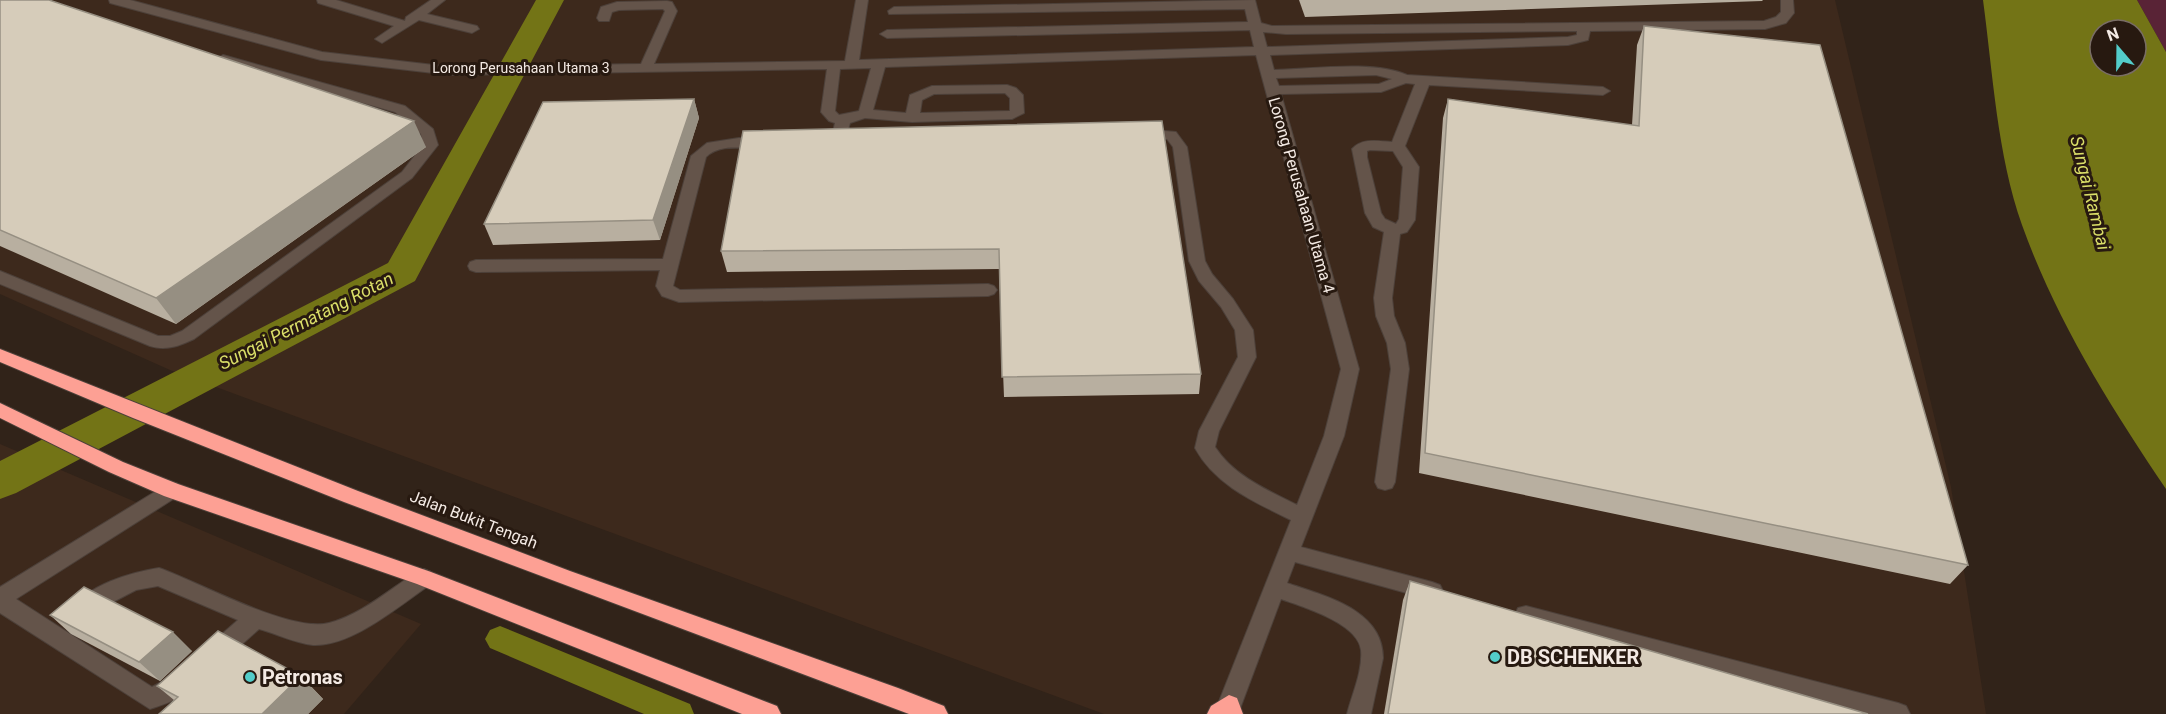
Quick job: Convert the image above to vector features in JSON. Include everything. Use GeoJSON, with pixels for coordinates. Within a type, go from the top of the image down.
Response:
{"type":"FeatureCollection","features":[{"type":"Feature","properties":{"kind":"highway","name":"Jalan Bukit Tengah"},"geometry":{"type":"LineString","coordinates":[[0,355],[112,404],[564,577],[846,677],[936,714]]}},
{"type":"Feature","properties":{"kind":"highway"},"geometry":{"type":"LineString","coordinates":[[0,410],[116,467],[171,490],[424,578],[769,714]]}},
{"type":"Feature","properties":{"kind":"street","name":"Lorong Perusahaan Utama 3"},"geometry":{"type":"LineString","coordinates":[[114,0],[321,56],[451,70],[865,64]]}},
{"type":"Feature","properties":{"kind":"street"},"geometry":{"type":"LineString","coordinates":[[323,0],[405,25]]}},
{"type":"Feature","properties":{"kind":"street"},"geometry":{"type":"LineString","coordinates":[[382,39],[439,0]]}},
{"type":"Feature","properties":{"kind":"street"},"geometry":{"type":"LineString","coordinates":[[862,0],[869,106],[864,114]]}},
{"type":"Feature","properties":{"kind":"street"},"geometry":{"type":"LineString","coordinates":[[887,34],[1255,26],[1279,30],[1765,25],[1782,20],[1788,13],[1787,0]]}},
{"type":"Feature","properties":{"kind":"street"},"geometry":{"type":"LineString","coordinates":[[894,11],[1250,3]]}},
{"type":"Feature","properties":{"kind":"street","name":"Lorong Perusahaan Utama 4"},"geometry":{"type":"LineString","coordinates":[[1226,712],[1334,436],[1350,369],[1250,3]]}},
{"type":"Feature","properties":{"kind":"street"},"geometry":{"type":"LineString","coordinates":[[604,18],[606,10],[617,6],[667,5],[670,11],[646,67]]}},
{"type":"Feature","properties":{"kind":"street"},"geometry":{"type":"LineString","coordinates":[[417,16],[472,29]]}},
{"type":"Feature","properties":{"kind":"street"},"geometry":{"type":"LineString","coordinates":[[865,64],[1578,41],[1583,37],[1584,28]]}},
{"type":"Feature","properties":{"kind":"street"},"geometry":{"type":"LineString","coordinates":[[0,277],[156,342],[172,342],[189,335],[407,175],[431,146],[428,132],[400,109],[211,56]]}},
{"type":"Feature","properties":{"kind":"street"},"geometry":{"type":"LineString","coordinates":[[834,65],[828,112],[834,118],[843,120],[864,114],[912,118],[1012,115],[1017,112],[1018,96],[1014,91],[1007,89],[932,90],[915,98],[912,118]]}},
{"type":"Feature","properties":{"kind":"street"},"geometry":{"type":"LineString","coordinates":[[1270,82],[1381,88],[1404,79],[1603,91]]}},
{"type":"Feature","properties":{"kind":"street"},"geometry":{"type":"LineString","coordinates":[[1397,147],[1424,80]]}},
{"type":"Feature","properties":{"kind":"street"},"geometry":{"type":"LineString","coordinates":[[805,141],[845,140],[843,120]]}},
{"type":"Feature","properties":{"kind":"street"},"geometry":{"type":"LineString","coordinates":[[1130,134],[1171,135],[1180,147],[1197,261],[1205,277],[1227,303],[1244,330],[1247,357],[1209,431],[1205,448],[1213,463],[1240,484],[1303,517]]}},
{"type":"Feature","properties":{"kind":"street"},"geometry":{"type":"LineString","coordinates":[[783,142],[715,144],[704,149],[699,156],[664,286],[668,292],[679,296],[988,290]]}},
{"type":"Feature","properties":{"kind":"street"},"geometry":{"type":"LineString","coordinates":[[1368,145],[1397,147],[1411,167],[1407,220],[1401,228],[1392,230],[1379,223],[1372,213],[1359,149],[1368,145]]}},
{"type":"Feature","properties":{"kind":"street"},"geometry":{"type":"LineString","coordinates":[[1385,482],[1400,369],[1396,343],[1385,316],[1383,298],[1392,230]]}},
{"type":"Feature","properties":{"kind":"street"},"geometry":{"type":"LineString","coordinates":[[476,266],[670,264]]}},
{"type":"Feature","properties":{"kind":"street"},"geometry":{"type":"LineString","coordinates":[[171,490],[0,599],[150,698],[168,693],[256,618]]}},
{"type":"Feature","properties":{"kind":"street"},"geometry":{"type":"LineString","coordinates":[[1289,552],[1457,597]]}},
{"type":"Feature","properties":{"kind":"street"},"geometry":{"type":"LineString","coordinates":[[51,633],[103,596],[133,581],[159,577],[256,618],[314,635],[334,632],[353,623],[424,578]]}},
{"type":"Feature","properties":{"kind":"street"},"geometry":{"type":"LineString","coordinates":[[1275,588],[1336,611],[1362,627],[1371,637],[1372,652],[1359,714]]}},
{"type":"Feature","properties":{"kind":"street"},"geometry":{"type":"LineString","coordinates":[[1504,610],[1898,714]]}},
{"type":"Feature","properties":{"kind":"shaded area"},"geometry":{"type":"Polygon","coordinates":[[[0,0],[1835,0],[1951,487],[1986,714],[1104,714],[170,370],[0,294],[0,0]]]}},
{"type":"Feature","properties":{"kind":"shaded area"},"geometry":{"type":"Polygon","coordinates":[[[2137,0],[2166,0],[2166,52],[2148,18],[2137,0]]]}},
{"type":"Feature","properties":{"kind":"shaded area"},"geometry":{"type":"Polygon","coordinates":[[[0,444],[421,624],[344,714],[0,714],[0,444]]]}},
{"type":"Feature","properties":{"kind":"water","name":"Sungai Rambai"},"geometry":{"type":"Polygon","coordinates":[[[1983,0],[2137,0],[2147,18],[2088,18],[2088,78],[2148,78],[2148,20],[2166,52],[2166,489],[2086,362],[2051,295],[2022,225],[2007,170],[1997,114],[1983,0]]]}},
{"type":"Feature","properties":{"kind":"building"},"geometry":{"type":"Polygon","coordinates":[[[0,0],[49,0],[414,121],[156,298],[0,230],[0,0]]]}},
{"type":"Feature","properties":{"kind":"building"},"geometry":{"type":"Polygon","coordinates":[[[1644,26],[1820,45],[1968,565],[1425,453],[1448,99],[1639,126],[1644,26]]]}},
{"type":"Feature","properties":{"kind":"building"},"geometry":{"type":"Polygon","coordinates":[[[694,99],[653,220],[484,224],[543,102],[694,99]]]}},
{"type":"Feature","properties":{"kind":"building"},"geometry":{"type":"Polygon","coordinates":[[[1162,121],[1201,374],[1002,377],[999,249],[721,251],[743,131],[1162,121]]]}},
{"type":"Feature","properties":{"kind":"building","name":"DB SCHENKER"},"geometry":{"type":"Polygon","coordinates":[[[1410,581],[1868,714],[1388,714],[1410,581]]]}},
{"type":"Feature","properties":{"kind":"building"},"geometry":{"type":"Polygon","coordinates":[[[84,587],[173,632],[139,662],[50,615],[84,587]]]}},
{"type":"Feature","properties":{"kind":"building"},"geometry":{"type":"Polygon","coordinates":[[[218,631],[301,676],[262,714],[159,714],[178,697],[157,686],[218,631]]]}},
{"type":"Feature","properties":{"kind":"waterway","name":"Sungai Permatang Rotan"},"geometry":{"type":"LineString","coordinates":[[0,481],[229,364],[402,272],[550,0]]}},
{"type":"Feature","properties":{"kind":"waterway"},"geometry":{"type":"LineString","coordinates":[[500,639],[679,714]]}},
{"type":"Feature","properties":{"kind":"place","name":"DB SCHENKER"},"geometry":{"type":"Point","coordinates":[1495,657]}},
{"type":"Feature","properties":{"kind":"place","name":"Petronas"},"geometry":{"type":"Point","coordinates":[250,677]}}]}
